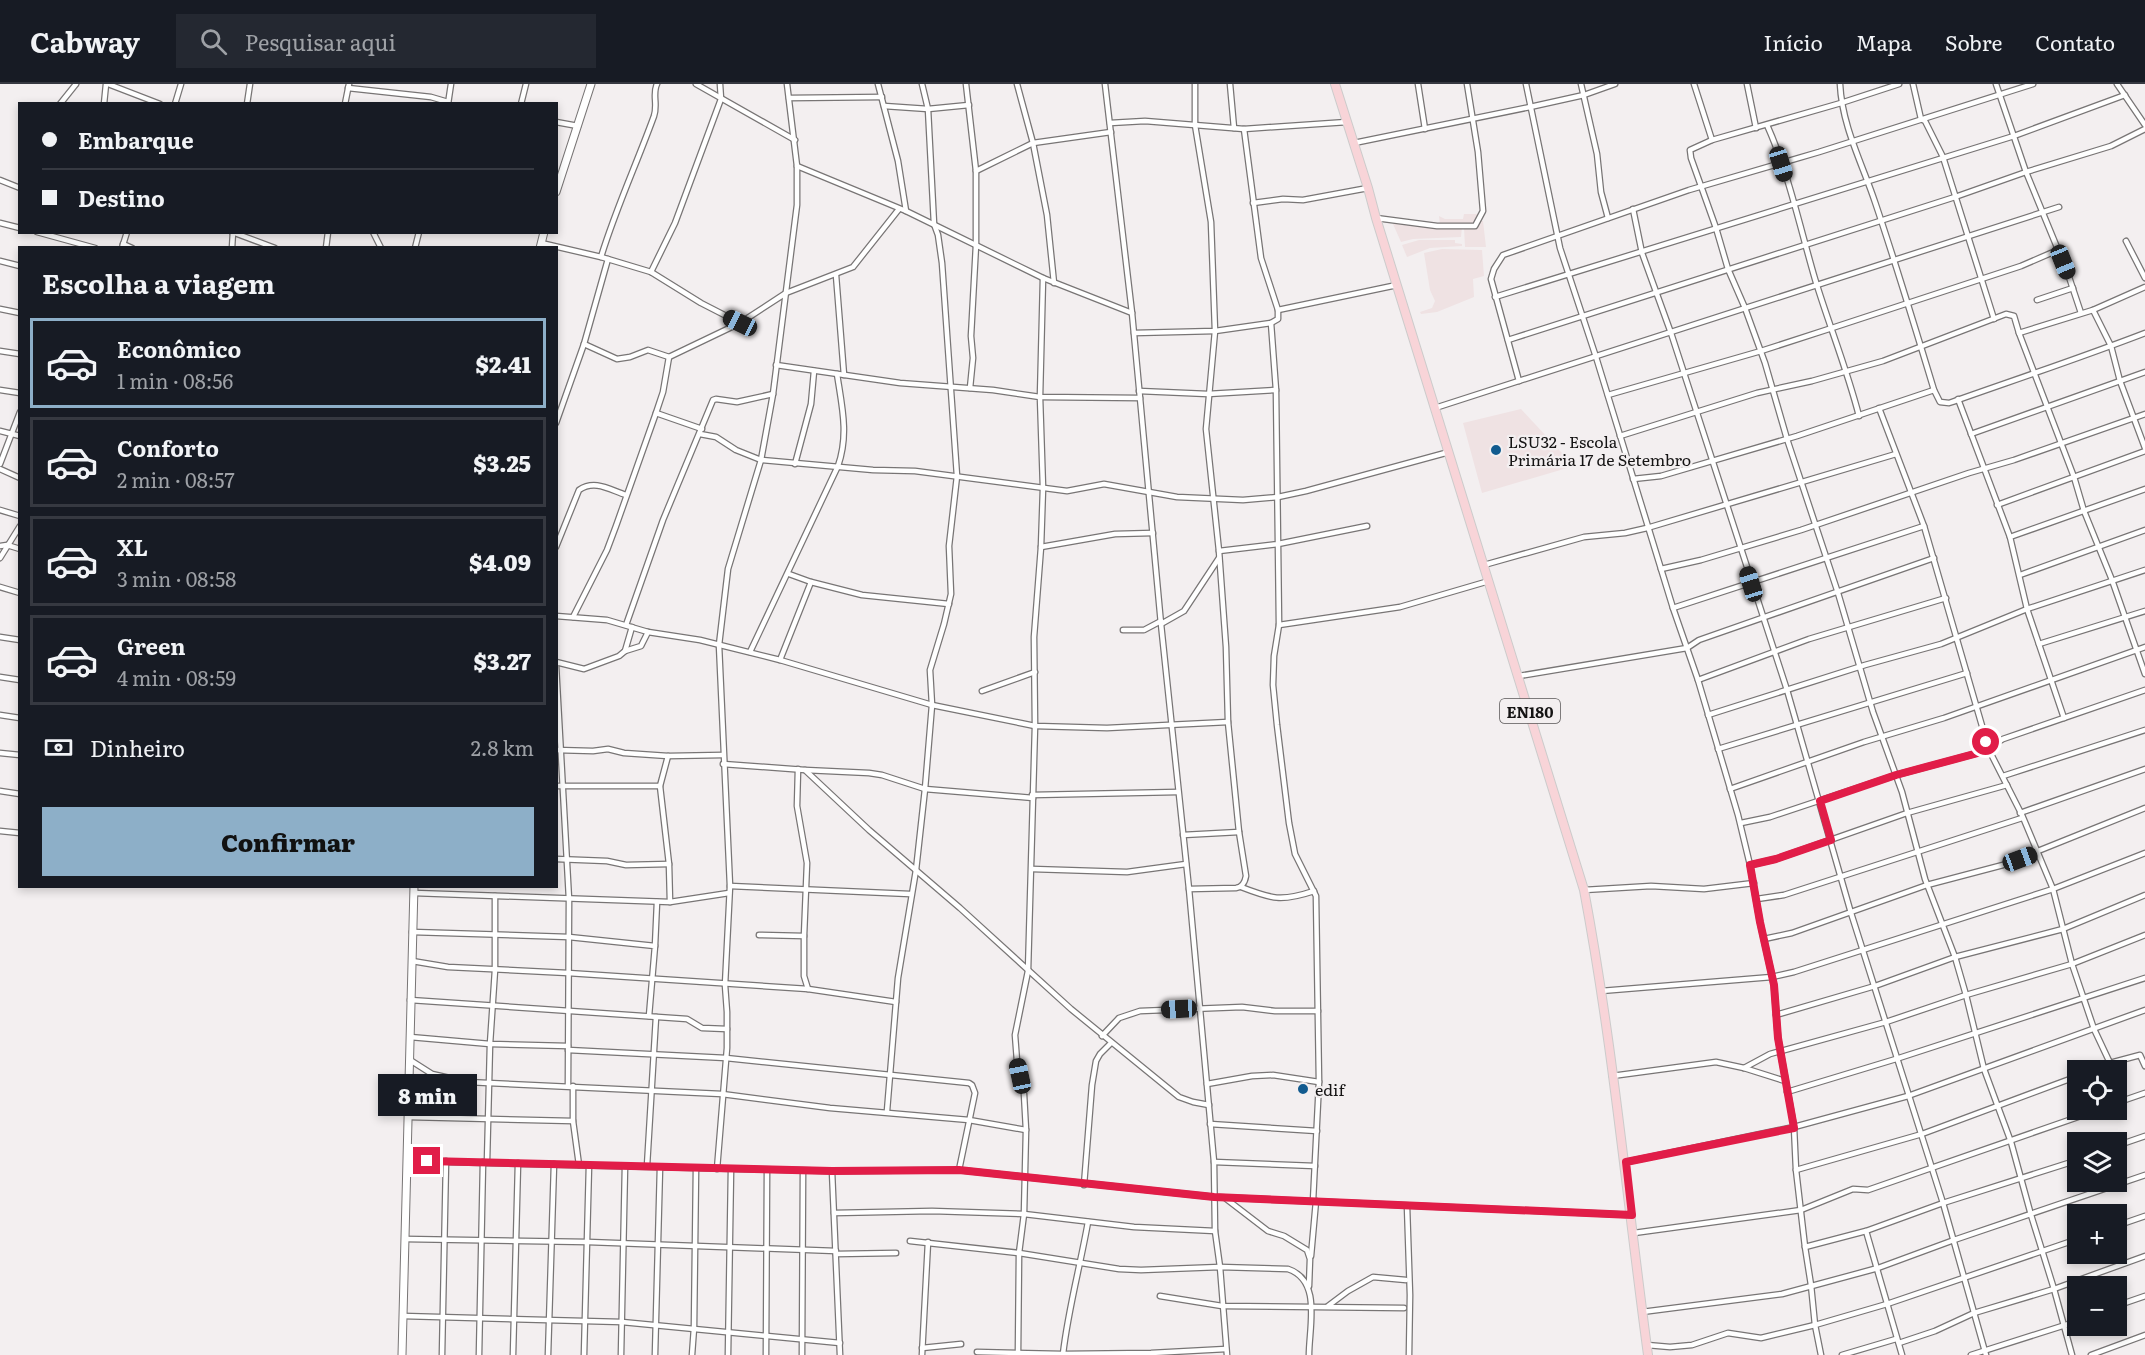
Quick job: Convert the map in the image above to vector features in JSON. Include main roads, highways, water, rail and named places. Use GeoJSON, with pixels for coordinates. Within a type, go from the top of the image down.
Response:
{"type":"FeatureCollection","features":[{"type":"Feature","properties":{"kind":"main road","name":"EN180"},"geometry":{"type":"LineString","coordinates":[[1335,84],[1584,890],[1626,1162],[1648,1355]]}},
{"type":"Feature","properties":{"kind":"place","name":"LSU32 - Escola Primária 17 de Setembro"},"geometry":{"type":"Point","coordinates":[1496,450]}},
{"type":"Feature","properties":{"kind":"place","name":"edif"},"geometry":{"type":"Point","coordinates":[1303,1089]}}]}
